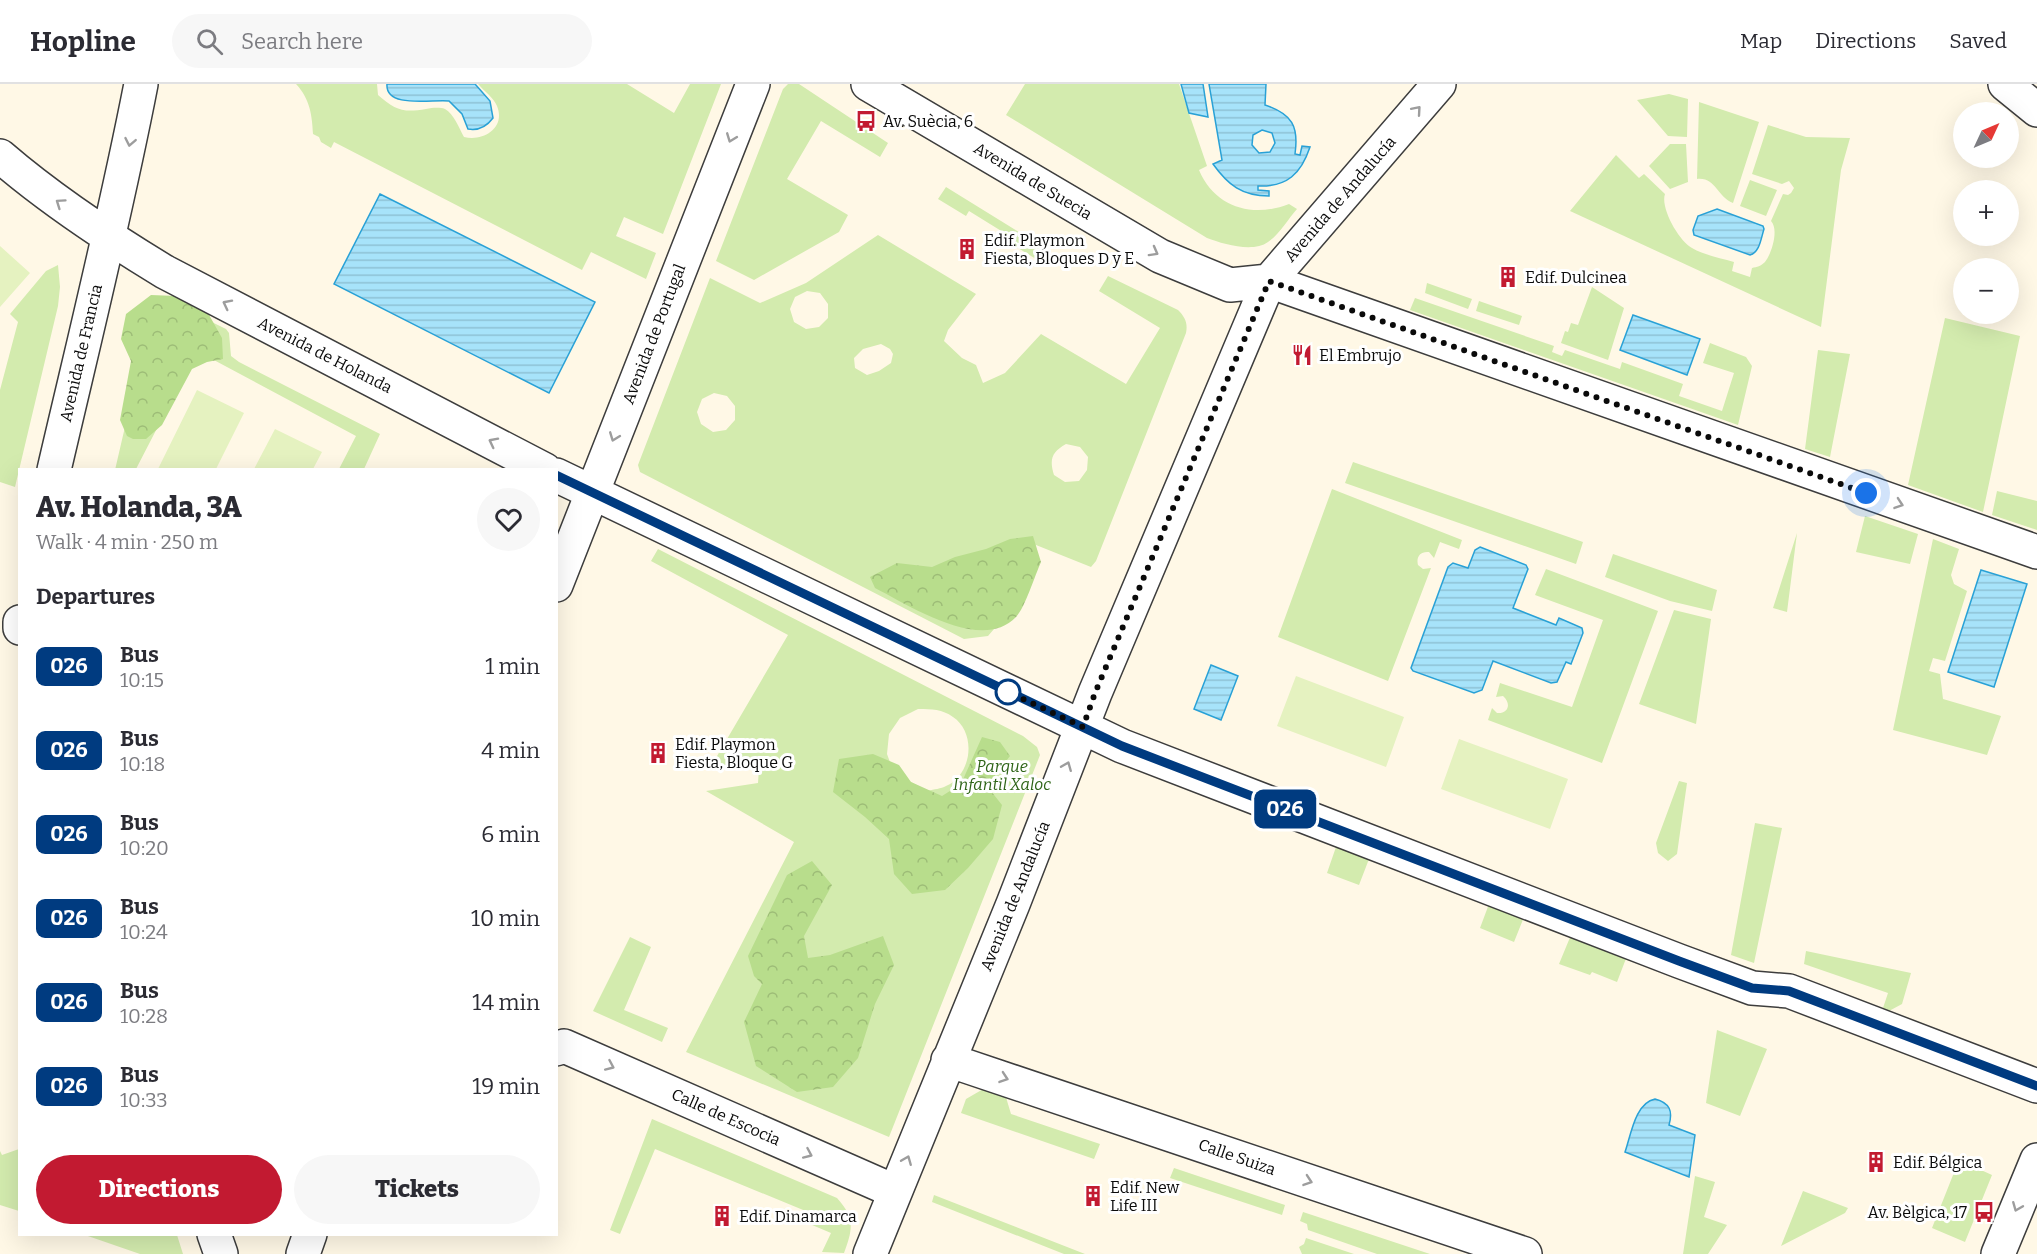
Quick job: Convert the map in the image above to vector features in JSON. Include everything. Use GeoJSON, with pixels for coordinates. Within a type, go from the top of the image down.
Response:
{"type":"FeatureCollection","features":[{"type":"Feature","properties":{"kind":"street","name":"Avenida de Francia"},"geometry":{"type":"LineString","coordinates":[[54,468],[122,184],[141,84]]}},
{"type":"Feature","properties":{"kind":"street","name":"Avenida de Portugal"},"geometry":{"type":"LineString","coordinates":[[558,580],[753,84]]}},
{"type":"Feature","properties":{"kind":"street","name":"Avenida de Suecia"},"geometry":{"type":"LineString","coordinates":[[868,84],[1160,256],[1230,285],[1269,281]]}},
{"type":"Feature","properties":{"kind":"street","name":"Avenida de Andalucía"},"geometry":{"type":"LineString","coordinates":[[870,1254],[1095,693],[1269,281],[1439,84]]}},
{"type":"Feature","properties":{"kind":"street"},"geometry":{"type":"LineString","coordinates":[[2005,84],[2037,110]]}},
{"type":"Feature","properties":{"kind":"street","name":"Avenida de Holanda"},"geometry":{"type":"LineString","coordinates":[[0,156],[30,182],[108,237],[165,272],[541,468]]}},
{"type":"Feature","properties":{"kind":"street"},"geometry":{"type":"LineString","coordinates":[[1269,281],[2037,552]]}},
{"type":"Feature","properties":{"kind":"street"},"geometry":{"type":"LineString","coordinates":[[558,476],[1122,746],[1679,961],[1752,988],[1789,991],[2037,1086]]}},
{"type":"Feature","properties":{"kind":"street","name":"Calle de Escocia"},"geometry":{"type":"LineString","coordinates":[[558,1048],[564,1046],[894,1191]]}},
{"type":"Feature","properties":{"kind":"street","name":"Calle Suiza"},"geometry":{"type":"LineString","coordinates":[[948,1060],[1525,1254]]}},
{"type":"Feature","properties":{"kind":"street"},"geometry":{"type":"LineString","coordinates":[[1998,1254],[2037,1160]]}},
{"type":"Feature","properties":{"kind":"street"},"geometry":{"type":"LineString","coordinates":[[215,1236],[221,1254]]}},
{"type":"Feature","properties":{"kind":"street"},"geometry":{"type":"LineString","coordinates":[[303,1254],[309,1236]]}},
{"type":"Feature","properties":{"kind":"green space"},"geometry":{"type":"Polygon","coordinates":[[[296,84],[377,84],[378,95],[400,109],[411,111],[445,109],[454,118],[464,137],[471,138],[491,132],[496,127],[499,114],[491,97],[478,84],[627,84],[674,113],[690,84],[721,84],[663,234],[624,217],[616,236],[656,253],[646,279],[591,252],[582,270],[334,142],[331,148],[313,134],[309,108],[296,84]]]}},
{"type":"Feature","properties":{"kind":"green space"},"geometry":{"type":"Polygon","coordinates":[[[788,84],[799,84],[888,143],[880,157],[821,121],[787,179],[848,215],[839,232],[754,280],[716,261],[783,89],[788,84]]]}},
{"type":"Feature","properties":{"kind":"green space"},"geometry":{"type":"Polygon","coordinates":[[[1025,84],[1179,84],[1207,166],[1199,170],[1215,193],[1225,201],[1249,209],[1262,210],[1289,204],[1297,209],[1276,235],[1262,245],[1238,246],[1207,238],[1006,115],[1025,84]]]}},
{"type":"Feature","properties":{"kind":"green space"},"geometry":{"type":"Polygon","coordinates":[[[1669,94],[1688,99],[1687,137],[1668,136],[1637,100],[1669,94]]]}},
{"type":"Feature","properties":{"kind":"green space"},"geometry":{"type":"Polygon","coordinates":[[[1699,102],[1759,122],[1733,203],[1723,196],[1713,184],[1697,179],[1699,102]]]}},
{"type":"Feature","properties":{"kind":"green space"},"geometry":{"type":"Polygon","coordinates":[[[1768,125],[1806,137],[1850,138],[1841,170],[1821,327],[1570,211],[1616,155],[1639,178],[1644,174],[1665,194],[1665,207],[1668,215],[1676,232],[1687,244],[1702,253],[1734,262],[1732,271],[1750,277],[1752,268],[1762,264],[1768,258],[1774,235],[1771,221],[1783,194],[1788,195],[1794,188],[1789,181],[1782,184],[1752,174],[1768,125]]]}},
{"type":"Feature","properties":{"kind":"green space"},"geometry":{"type":"Polygon","coordinates":[[[1670,144],[1686,144],[1688,182],[1670,189],[1649,166],[1670,144]]]}},
{"type":"Feature","properties":{"kind":"green space"},"geometry":{"type":"Polygon","coordinates":[[[1750,180],[1777,190],[1766,216],[1740,206],[1750,180]]]}},
{"type":"Feature","properties":{"kind":"green space"},"geometry":{"type":"Polygon","coordinates":[[[946,187],[1043,247],[1036,259],[1008,242],[1011,237],[969,211],[966,216],[938,199],[946,187]]]}},
{"type":"Feature","properties":{"kind":"green space"},"geometry":{"type":"Polygon","coordinates":[[[878,235],[976,294],[948,330],[944,341],[962,358],[976,365],[983,383],[1005,373],[1041,334],[1126,384],[1160,328],[1099,291],[1108,276],[1178,310],[1185,320],[1186,333],[1096,561],[1091,567],[1031,543],[994,629],[988,636],[964,639],[640,472],[638,465],[710,278],[760,303],[806,283],[878,235]],[[807,291],[795,297],[790,309],[794,322],[806,329],[819,327],[828,318],[828,304],[820,293],[807,291]],[[881,344],[863,349],[854,358],[855,368],[867,375],[891,363],[893,354],[890,349],[881,344]],[[714,393],[702,399],[697,412],[701,424],[713,432],[726,430],[735,420],[735,406],[727,396],[714,393]],[[1066,444],[1052,460],[1054,475],[1065,482],[1079,481],[1087,470],[1088,457],[1080,447],[1066,444]]]}},
{"type":"Feature","properties":{"kind":"green space"},"geometry":{"type":"Polygon","coordinates":[[[0,246],[30,273],[0,307],[0,246]]]}},
{"type":"Feature","properties":{"kind":"green space"},"geometry":{"type":"Polygon","coordinates":[[[58,265],[60,287],[58,306],[15,487],[0,482],[0,390],[18,322],[10,314],[46,271],[58,265]]]}},
{"type":"Feature","properties":{"kind":"green space"},"geometry":{"type":"Polygon","coordinates":[[[1427,283],[1472,299],[1468,309],[1425,293],[1427,283]]]}},
{"type":"Feature","properties":{"kind":"green space"},"geometry":{"type":"Polygon","coordinates":[[[1592,287],[1624,308],[1608,360],[1561,343],[1571,323],[1578,325],[1592,287]]]}},
{"type":"Feature","properties":{"kind":"green space"},"geometry":{"type":"Polygon","coordinates":[[[151,295],[176,296],[208,313],[222,338],[223,359],[207,362],[192,369],[162,425],[146,439],[133,439],[127,436],[120,420],[131,361],[121,339],[126,314],[151,295]]]}},
{"type":"Feature","properties":{"kind":"green space"},"geometry":{"type":"Polygon","coordinates":[[[1415,298],[1554,346],[1552,352],[1562,356],[1565,350],[1620,369],[1622,362],[1683,384],[1679,396],[1722,411],[1734,373],[1703,363],[1710,343],[1746,357],[1752,366],[1738,425],[1410,310],[1415,298]]]}},
{"type":"Feature","properties":{"kind":"green space"},"geometry":{"type":"Polygon","coordinates":[[[169,301],[226,329],[229,333],[231,356],[239,362],[380,434],[364,468],[340,468],[356,436],[197,351],[137,468],[115,468],[140,362],[169,301]]]}},
{"type":"Feature","properties":{"kind":"green space"},"geometry":{"type":"Polygon","coordinates":[[[1479,301],[1522,316],[1519,325],[1476,311],[1479,301]]]}},
{"type":"Feature","properties":{"kind":"green space"},"geometry":{"type":"Polygon","coordinates":[[[1945,318],[1953,320],[1953,324],[1970,324],[2020,336],[1983,512],[1908,485],[1945,318]]]}},
{"type":"Feature","properties":{"kind":"green space"},"geometry":{"type":"Polygon","coordinates":[[[1818,350],[1850,354],[1830,457],[1805,449],[1818,350]]]}},
{"type":"Feature","properties":{"kind":"green space"},"geometry":{"type":"Polygon","coordinates":[[[197,390],[244,413],[216,468],[158,468],[197,390]]]}},
{"type":"Feature","properties":{"kind":"green space"},"geometry":{"type":"Polygon","coordinates":[[[275,429],[322,452],[314,468],[255,468],[275,429]]]}},
{"type":"Feature","properties":{"kind":"green space"},"geometry":{"type":"Polygon","coordinates":[[[1353,462],[1583,542],[1576,564],[1345,483],[1353,462]]]}},
{"type":"Feature","properties":{"kind":"green space"},"geometry":{"type":"Polygon","coordinates":[[[1332,489],[1462,540],[1459,549],[1440,542],[1434,558],[1429,552],[1423,552],[1418,557],[1418,565],[1423,569],[1431,568],[1388,681],[1278,637],[1332,489]]]}},
{"type":"Feature","properties":{"kind":"green space"},"geometry":{"type":"Polygon","coordinates":[[[1997,491],[2037,501],[2037,530],[1992,515],[1997,491]]]}},
{"type":"Feature","properties":{"kind":"green space"},"geometry":{"type":"Polygon","coordinates":[[[1865,516],[1918,534],[1910,564],[1856,552],[1865,516]]]}},
{"type":"Feature","properties":{"kind":"green space"},"geometry":{"type":"Polygon","coordinates":[[[1797,533],[1787,612],[1773,608],[1797,533]]]}},
{"type":"Feature","properties":{"kind":"green space"},"geometry":{"type":"Polygon","coordinates":[[[1033,536],[1041,562],[1019,613],[1002,627],[985,630],[946,623],[875,588],[870,577],[897,563],[932,567],[1010,539],[1033,536]]]}},
{"type":"Feature","properties":{"kind":"green space"},"geometry":{"type":"Polygon","coordinates":[[[1933,539],[1959,549],[1951,575],[1954,584],[1967,591],[1945,661],[1933,658],[1929,671],[1940,674],[1943,699],[2001,716],[1987,755],[1893,730],[1933,539]]]}},
{"type":"Feature","properties":{"kind":"green space","name":"Parque Infantil Xaloc"},"geometry":{"type":"Polygon","coordinates":[[[658,549],[1023,736],[1037,747],[1040,755],[889,1137],[686,1052],[794,842],[706,791],[758,783],[759,768],[710,768],[788,635],[651,561],[658,549]],[[918,709],[900,718],[889,734],[887,754],[894,773],[928,791],[942,788],[955,781],[966,764],[968,743],[961,724],[949,714],[932,709],[918,709]]]}},
{"type":"Feature","properties":{"kind":"green space"},"geometry":{"type":"Polygon","coordinates":[[[1613,554],[1717,590],[1712,611],[1670,601],[1605,577],[1613,554]]]}},
{"type":"Feature","properties":{"kind":"green space"},"geometry":{"type":"Polygon","coordinates":[[[1546,569],[1658,611],[1602,763],[1488,720],[1492,708],[1497,713],[1501,713],[1508,708],[1503,696],[1496,697],[1500,683],[1572,707],[1603,620],[1535,595],[1546,569]]]}},
{"type":"Feature","properties":{"kind":"green space"},"geometry":{"type":"Polygon","coordinates":[[[1674,610],[1711,619],[1696,724],[1639,704],[1674,610]]]}},
{"type":"Feature","properties":{"kind":"green space"},"geometry":{"type":"Polygon","coordinates":[[[1296,676],[1404,717],[1386,767],[1277,726],[1296,676]]]}},
{"type":"Feature","properties":{"kind":"green space"},"geometry":{"type":"Polygon","coordinates":[[[982,737],[1000,742],[1010,756],[987,786],[1002,805],[993,839],[945,890],[912,894],[894,874],[889,839],[833,792],[839,759],[873,754],[899,765],[911,782],[942,796],[961,784],[982,737]]]}},
{"type":"Feature","properties":{"kind":"green space"},"geometry":{"type":"Polygon","coordinates":[[[1459,739],[1568,779],[1550,829],[1441,789],[1459,739]]]}},
{"type":"Feature","properties":{"kind":"green space"},"geometry":{"type":"Polygon","coordinates":[[[1679,781],[1687,783],[1677,854],[1668,861],[1658,853],[1656,843],[1679,781]]]}},
{"type":"Feature","properties":{"kind":"green space"},"geometry":{"type":"Polygon","coordinates":[[[1755,823],[1782,828],[1754,963],[1731,955],[1755,823]]]}},
{"type":"Feature","properties":{"kind":"green space"},"geometry":{"type":"Polygon","coordinates":[[[1336,847],[1369,859],[1359,885],[1327,873],[1336,847]]]}},
{"type":"Feature","properties":{"kind":"green space"},"geometry":{"type":"Polygon","coordinates":[[[812,861],[832,885],[804,936],[808,958],[830,955],[883,936],[894,965],[875,1004],[858,1058],[833,1087],[797,1092],[756,1066],[744,1022],[762,984],[754,976],[748,956],[787,875],[812,861]]]}},
{"type":"Feature","properties":{"kind":"green space"},"geometry":{"type":"Polygon","coordinates":[[[1489,904],[1524,917],[1514,942],[1480,928],[1489,904]]]}},
{"type":"Feature","properties":{"kind":"green space"},"geometry":{"type":"Polygon","coordinates":[[[1571,935],[1627,956],[1617,982],[1592,972],[1590,975],[1559,964],[1571,935]]]}},
{"type":"Feature","properties":{"kind":"green space"},"geometry":{"type":"Polygon","coordinates":[[[630,937],[651,947],[624,1010],[668,1028],[662,1042],[593,1011],[630,937]]]}},
{"type":"Feature","properties":{"kind":"green space"},"geometry":{"type":"Polygon","coordinates":[[[1806,951],[1911,973],[1902,1004],[1889,1011],[1882,1011],[1888,993],[1804,964],[1806,951]]]}},
{"type":"Feature","properties":{"kind":"green space"},"geometry":{"type":"Polygon","coordinates":[[[1717,1030],[1767,1049],[1740,1116],[1706,1103],[1717,1030]]]}},
{"type":"Feature","properties":{"kind":"green space"},"geometry":{"type":"Polygon","coordinates":[[[985,1088],[1005,1094],[1011,1114],[1100,1144],[1094,1159],[961,1113],[966,1099],[985,1088]]]}},
{"type":"Feature","properties":{"kind":"green space"},"geometry":{"type":"Polygon","coordinates":[[[652,1119],[837,1198],[847,1212],[851,1224],[844,1253],[822,1252],[831,1233],[805,1222],[808,1212],[655,1149],[620,1234],[610,1230],[652,1119]]]}},
{"type":"Feature","properties":{"kind":"green space"},"geometry":{"type":"Polygon","coordinates":[[[18,1150],[18,1211],[0,1205],[0,1151],[2,1155],[18,1150]]]}},
{"type":"Feature","properties":{"kind":"green space"},"geometry":{"type":"Polygon","coordinates":[[[1959,1160],[1992,1175],[1965,1242],[1932,1228],[1959,1160]]]}},
{"type":"Feature","properties":{"kind":"green space"},"geometry":{"type":"Polygon","coordinates":[[[1174,1168],[1285,1205],[1282,1215],[1170,1178],[1174,1168]]]}},
{"type":"Feature","properties":{"kind":"green space"},"geometry":{"type":"Polygon","coordinates":[[[1695,1176],[1715,1182],[1704,1217],[1727,1225],[1708,1254],[1683,1254],[1695,1176]]]}},
{"type":"Feature","properties":{"kind":"green space"},"geometry":{"type":"Polygon","coordinates":[[[1803,1191],[1848,1208],[1845,1213],[1781,1246],[1803,1191]]]}},
{"type":"Feature","properties":{"kind":"green space"},"geometry":{"type":"Polygon","coordinates":[[[934,1195],[1085,1254],[1064,1254],[932,1202],[934,1195]]]}},
{"type":"Feature","properties":{"kind":"green space"},"geometry":{"type":"Polygon","coordinates":[[[1303,1212],[1430,1254],[1377,1254],[1308,1230],[1307,1224],[1300,1221],[1303,1212]]]}},
{"type":"Feature","properties":{"kind":"green space"},"geometry":{"type":"Polygon","coordinates":[[[88,1236],[177,1236],[183,1254],[140,1254],[88,1236]]]}},
{"type":"Feature","properties":{"kind":"green space"},"geometry":{"type":"Polygon","coordinates":[[[1306,1238],[1354,1254],[1302,1254],[1299,1247],[1304,1244],[1306,1238]]]}},
{"type":"Feature","properties":{"kind":"water"},"geometry":{"type":"Polygon","coordinates":[[[387,84],[475,84],[490,101],[493,118],[482,127],[468,129],[462,114],[449,101],[402,100],[388,92],[387,84]]]}},
{"type":"Feature","properties":{"kind":"water"},"geometry":{"type":"Polygon","coordinates":[[[1181,84],[1203,84],[1208,117],[1189,113],[1181,84]]]}},
{"type":"Feature","properties":{"kind":"water"},"geometry":{"type":"Polygon","coordinates":[[[1209,84],[1266,84],[1265,105],[1282,113],[1292,122],[1296,136],[1295,154],[1300,155],[1302,146],[1310,147],[1302,165],[1292,177],[1277,184],[1258,186],[1258,190],[1269,191],[1269,196],[1251,194],[1236,188],[1213,164],[1222,160],[1209,84]],[[1262,130],[1253,135],[1252,145],[1259,153],[1270,152],[1275,143],[1272,133],[1262,130]]]}},
{"type":"Feature","properties":{"kind":"water"},"geometry":{"type":"Polygon","coordinates":[[[380,194],[595,302],[549,393],[334,284],[380,194]]]}},
{"type":"Feature","properties":{"kind":"water"},"geometry":{"type":"Polygon","coordinates":[[[1717,209],[1763,226],[1760,244],[1756,251],[1750,255],[1694,235],[1693,230],[1698,216],[1717,209]]]}},
{"type":"Feature","properties":{"kind":"water"},"geometry":{"type":"Polygon","coordinates":[[[1633,315],[1700,339],[1687,375],[1620,350],[1633,315]]]}},
{"type":"Feature","properties":{"kind":"water"},"geometry":{"type":"Polygon","coordinates":[[[1480,547],[1526,565],[1528,569],[1513,608],[1556,625],[1559,618],[1582,628],[1583,633],[1571,664],[1566,662],[1557,682],[1551,683],[1493,661],[1482,690],[1474,693],[1413,671],[1411,668],[1448,567],[1453,563],[1468,568],[1475,550],[1480,547]]]}},
{"type":"Feature","properties":{"kind":"water"},"geometry":{"type":"Polygon","coordinates":[[[1981,570],[2027,584],[1994,687],[1948,672],[1981,570]]]}},
{"type":"Feature","properties":{"kind":"water"},"geometry":{"type":"Polygon","coordinates":[[[1211,665],[1238,676],[1221,720],[1194,709],[1211,665]]]}},
{"type":"Feature","properties":{"kind":"water"},"geometry":{"type":"Polygon","coordinates":[[[1655,1099],[1669,1108],[1671,1116],[1669,1125],[1695,1135],[1689,1177],[1625,1152],[1638,1113],[1648,1102],[1655,1099]]]}},
{"type":"Feature","properties":{"kind":"bus line","name":"026"},"geometry":{"type":"LineString","coordinates":[[558,476],[1122,746],[1679,961],[1752,988],[1789,991],[2037,1086]]}},
{"type":"Feature","properties":{"kind":"place","name":"Av. Suècia, 6"},"geometry":{"type":"Point","coordinates":[866,121]}},
{"type":"Feature","properties":{"kind":"place","name":"Edif. Playmon Fiesta, Bloques D y E"},"geometry":{"type":"Point","coordinates":[967,249]}},
{"type":"Feature","properties":{"kind":"place","name":"Edif. Dulcinea"},"geometry":{"type":"Point","coordinates":[1508,277]}},
{"type":"Feature","properties":{"kind":"place","name":"El Embrujo"},"geometry":{"type":"Point","coordinates":[1302,355]}},
{"type":"Feature","properties":{"kind":"place","name":"Edif. Playmon Fiesta, Bloque G"},"geometry":{"type":"Point","coordinates":[658,753]}},
{"type":"Feature","properties":{"kind":"place","name":"Edif. Bélgica"},"geometry":{"type":"Point","coordinates":[1876,1162]}},
{"type":"Feature","properties":{"kind":"place","name":"Edif. New Life III"},"geometry":{"type":"Point","coordinates":[1093,1196]}},
{"type":"Feature","properties":{"kind":"place","name":"Av. Bèlgica, 17"},"geometry":{"type":"Point","coordinates":[1984,1212]}},
{"type":"Feature","properties":{"kind":"place","name":"Edif. Dinamarca"},"geometry":{"type":"Point","coordinates":[722,1216]}},
{"type":"Feature","properties":{"kind":"route"},"geometry":{"type":"LineString","coordinates":[[1008,692],[1006,691],[1083,727],[1095,693],[1269,281],[1866,493]]}}]}
